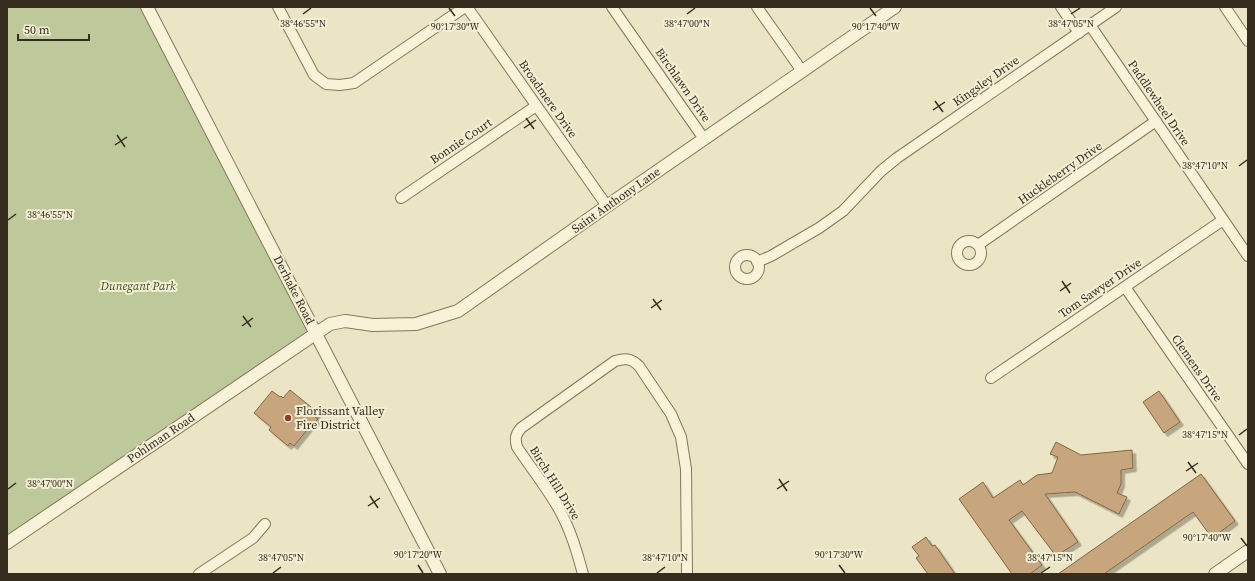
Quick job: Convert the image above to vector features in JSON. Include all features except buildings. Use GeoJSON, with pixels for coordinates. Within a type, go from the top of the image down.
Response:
{"type":"FeatureCollection","features":[{"type":"Feature","properties":{"kind":"street","name":"Derhake Road"},"geometry":{"type":"LineString","coordinates":[[147,7],[440,574]]}},
{"type":"Feature","properties":{"kind":"street"},"geometry":{"type":"LineString","coordinates":[[278,7],[314,75],[326,84],[340,85],[354,83],[466,7]]}},
{"type":"Feature","properties":{"kind":"street","name":"Broadmere Drive"},"geometry":{"type":"LineString","coordinates":[[466,7],[607,206]]}},
{"type":"Feature","properties":{"kind":"street","name":"Birchlawn Drive"},"geometry":{"type":"LineString","coordinates":[[612,7],[704,139]]}},
{"type":"Feature","properties":{"kind":"street"},"geometry":{"type":"LineString","coordinates":[[757,7],[802,71]]}},
{"type":"Feature","properties":{"kind":"street","name":"Saint Anthony Lane"},"geometry":{"type":"LineString","coordinates":[[316,332],[330,324],[345,321],[373,325],[416,324],[458,311],[895,7]]}},
{"type":"Feature","properties":{"kind":"street"},"geometry":{"type":"LineString","coordinates":[[1061,7],[1079,33]]}},
{"type":"Feature","properties":{"kind":"street","name":"Kingsley Drive"},"geometry":{"type":"LineString","coordinates":[[757,262],[771,256],[819,228],[843,211],[881,171],[897,158],[1116,7]]}},
{"type":"Feature","properties":{"kind":"street"},"geometry":{"type":"LineString","coordinates":[[1224,7],[1248,41]]}},
{"type":"Feature","properties":{"kind":"street","name":"Paddlewheel Drive"},"geometry":{"type":"LineString","coordinates":[[1090,25],[1248,256]]}},
{"type":"Feature","properties":{"kind":"street","name":"Bonnie Court"},"geometry":{"type":"LineString","coordinates":[[401,198],[536,106]]}},
{"type":"Feature","properties":{"kind":"street","name":"Huckleberry Drive"},"geometry":{"type":"LineString","coordinates":[[978,246],[1156,122]]}},
{"type":"Feature","properties":{"kind":"street","name":"Tom Sawyer Drive"},"geometry":{"type":"LineString","coordinates":[[991,378],[1223,220]]}},
{"type":"Feature","properties":{"kind":"street","name":"Clemens Drive"},"geometry":{"type":"LineString","coordinates":[[1125,287],[1248,464]]}},
{"type":"Feature","properties":{"kind":"street","name":"Pohlman Road"},"geometry":{"type":"LineString","coordinates":[[7,543],[316,332]]}},
{"type":"Feature","properties":{"kind":"street","name":"Birch Hill Drive"},"geometry":{"type":"LineString","coordinates":[[583,574],[576,547],[560,510],[517,447],[515,440],[516,433],[615,361],[624,359],[632,360],[639,366],[671,414],[681,437],[686,469],[687,574]]}},
{"type":"Feature","properties":{"kind":"street"},"geometry":{"type":"LineString","coordinates":[[199,574],[254,538],[266,524]]}},
{"type":"Feature","properties":{"kind":"street"},"geometry":{"type":"LineString","coordinates":[[1215,574],[1248,552]]}},
{"type":"Feature","properties":{"kind":"green space","name":"Dunegant Park"},"geometry":{"type":"Polygon","coordinates":[[[7,7],[140,7],[225,167],[307,329],[306,333],[7,536],[7,7]]]}},
{"type":"Feature","properties":{"kind":"place","name":"Florissant Valley Fire District"},"geometry":{"type":"Point","coordinates":[288,418]}}]}
